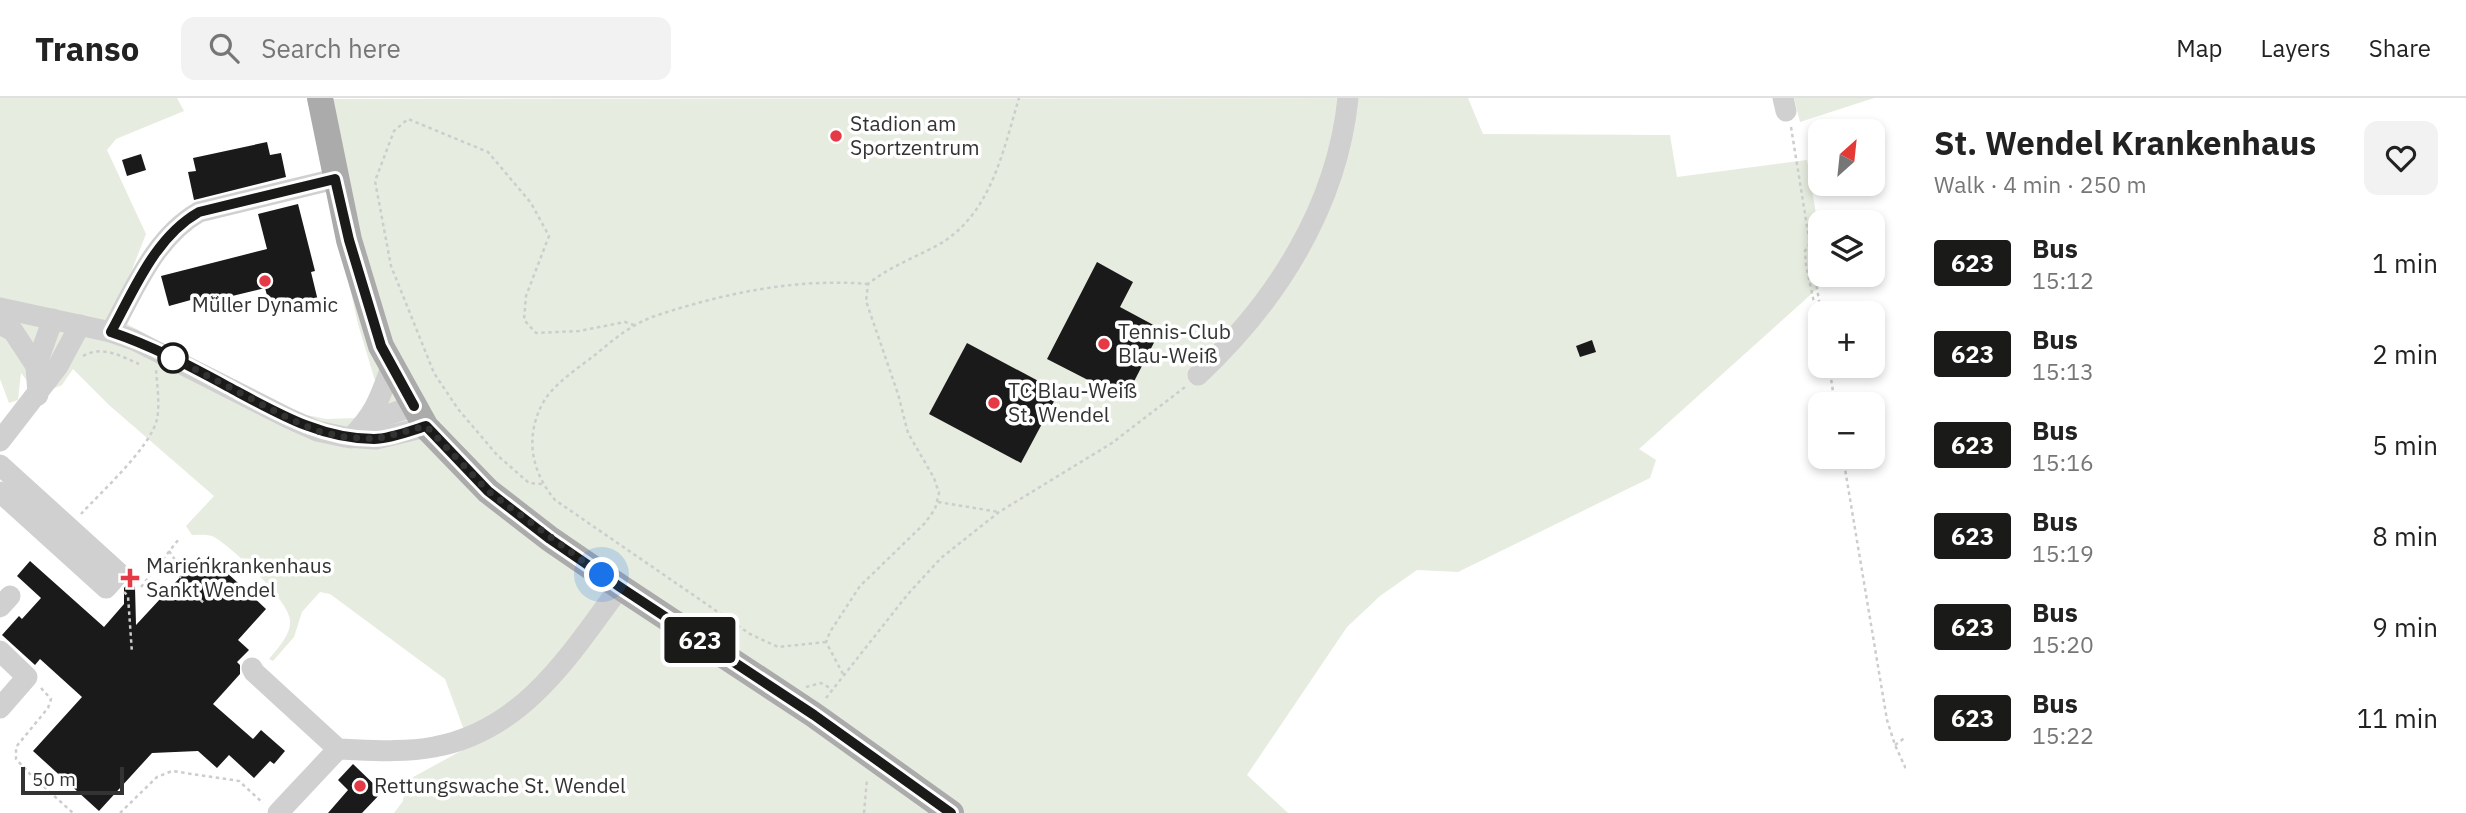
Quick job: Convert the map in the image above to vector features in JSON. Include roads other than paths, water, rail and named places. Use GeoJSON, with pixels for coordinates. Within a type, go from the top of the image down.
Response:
{"type":"FeatureCollection","features":[{"type":"Feature","properties":{"kind":"main road"},"geometry":{"type":"LineString","coordinates":[[320,98],[349,240],[381,346],[420,416],[488,491],[550,539],[814,715],[951,813]]}},
{"type":"Feature","properties":{"kind":"street"},"geometry":{"type":"LineString","coordinates":[[1198,375],[1230,345],[1252,319],[1276,289],[1299,250],[1319,207],[1332,169],[1348,98]]}},
{"type":"Feature","properties":{"kind":"street"},"geometry":{"type":"LineString","coordinates":[[111,332],[163,242],[182,222],[199,212],[335,179]]}},
{"type":"Feature","properties":{"kind":"street"},"geometry":{"type":"LineString","coordinates":[[0,308],[111,332],[162,352],[317,431],[359,430],[376,439],[420,416]]}},
{"type":"Feature","properties":{"kind":"street"},"geometry":{"type":"LineString","coordinates":[[38,395],[36,366],[53,319]]}},
{"type":"Feature","properties":{"kind":"street"},"geometry":{"type":"LineString","coordinates":[[0,324],[12,331],[36,366]]}},
{"type":"Feature","properties":{"kind":"street"},"geometry":{"type":"LineString","coordinates":[[0,441],[58,366],[80,325]]}},
{"type":"Feature","properties":{"kind":"street"},"geometry":{"type":"LineString","coordinates":[[359,430],[377,406],[391,365]]}},
{"type":"Feature","properties":{"kind":"street"},"geometry":{"type":"LineString","coordinates":[[0,465],[119,573],[106,587],[0,492]]}},
{"type":"Feature","properties":{"kind":"street"},"geometry":{"type":"LineString","coordinates":[[252,668],[254,673],[338,749],[396,751],[435,747],[471,736],[531,699],[561,667],[620,587]]}},
{"type":"Feature","properties":{"kind":"street"},"geometry":{"type":"LineString","coordinates":[[0,652],[27,677],[0,708]]}},
{"type":"Feature","properties":{"kind":"street"},"geometry":{"type":"LineString","coordinates":[[272,809],[338,749]]}},
{"type":"Feature","properties":{"kind":"place","name":"Stadion am Sportzentrum"},"geometry":{"type":"Point","coordinates":[836,136]}},
{"type":"Feature","properties":{"kind":"place","name":"Müller Dynamic"},"geometry":{"type":"Point","coordinates":[265,281]}},
{"type":"Feature","properties":{"kind":"place","name":"Tennis-Club Blau-Weiß"},"geometry":{"type":"Point","coordinates":[1104,344]}},
{"type":"Feature","properties":{"kind":"place","name":"TC Blau-Weiß St. Wendel"},"geometry":{"type":"Point","coordinates":[994,403]}},
{"type":"Feature","properties":{"kind":"place","name":"Marienkrankenhaus Sankt Wendel"},"geometry":{"type":"Point","coordinates":[130,578]}},
{"type":"Feature","properties":{"kind":"place","name":"Rettungswache St. Wendel"},"geometry":{"type":"Point","coordinates":[360,786]}}]}
